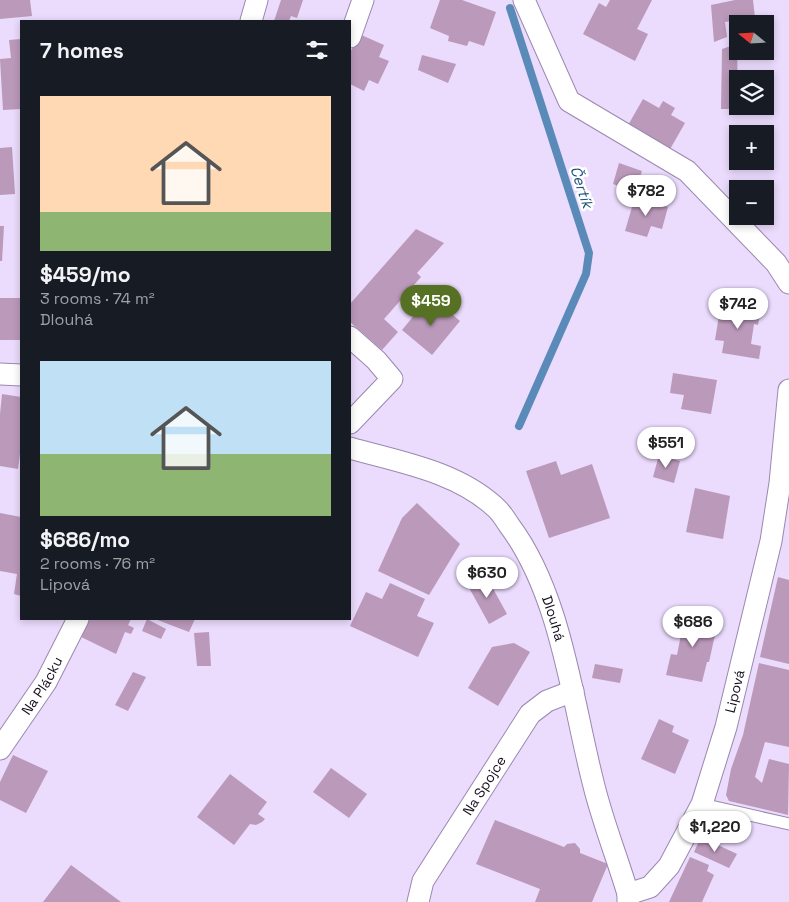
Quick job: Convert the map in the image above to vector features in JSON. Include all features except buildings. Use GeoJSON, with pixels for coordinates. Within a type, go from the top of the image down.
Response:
{"type":"FeatureCollection","features":[{"type":"Feature","properties":{"kind":"street"},"geometry":{"type":"LineString","coordinates":[[251,20],[257,0]]}},
{"type":"Feature","properties":{"kind":"street"},"geometry":{"type":"LineString","coordinates":[[351,33],[363,0]]}},
{"type":"Feature","properties":{"kind":"street"},"geometry":{"type":"LineString","coordinates":[[524,0],[569,102],[687,171],[776,263],[789,283]]}},
{"type":"Feature","properties":{"kind":"street"},"geometry":{"type":"LineString","coordinates":[[351,338],[376,360],[392,379],[351,423]]}},
{"type":"Feature","properties":{"kind":"street"},"geometry":{"type":"LineString","coordinates":[[0,374],[20,375]]}},
{"type":"Feature","properties":{"kind":"street","name":"Lipová"},"geometry":{"type":"LineString","coordinates":[[628,898],[650,887],[668,866],[702,804],[726,727],[771,541],[781,474],[789,390]]}},
{"type":"Feature","properties":{"kind":"street","name":"Dlouhá"},"geometry":{"type":"LineString","coordinates":[[351,448],[434,472],[468,487],[496,508],[519,538],[539,574],[556,627],[573,691],[593,783],[628,898]]}},
{"type":"Feature","properties":{"kind":"street","name":"Na Plácku"},"geometry":{"type":"LineString","coordinates":[[0,749],[46,682],[77,620]]}},
{"type":"Feature","properties":{"kind":"street","name":"Na Spojce"},"geometry":{"type":"LineString","coordinates":[[418,902],[423,881],[530,714],[547,701],[573,691]]}},
{"type":"Feature","properties":{"kind":"lane"},"geometry":{"type":"LineString","coordinates":[[702,804],[789,824]]}},
{"type":"Feature","properties":{"kind":"waterway","name":"Čertík"},"geometry":{"type":"LineString","coordinates":[[510,8],[589,253],[586,274],[519,426]]}}]}
